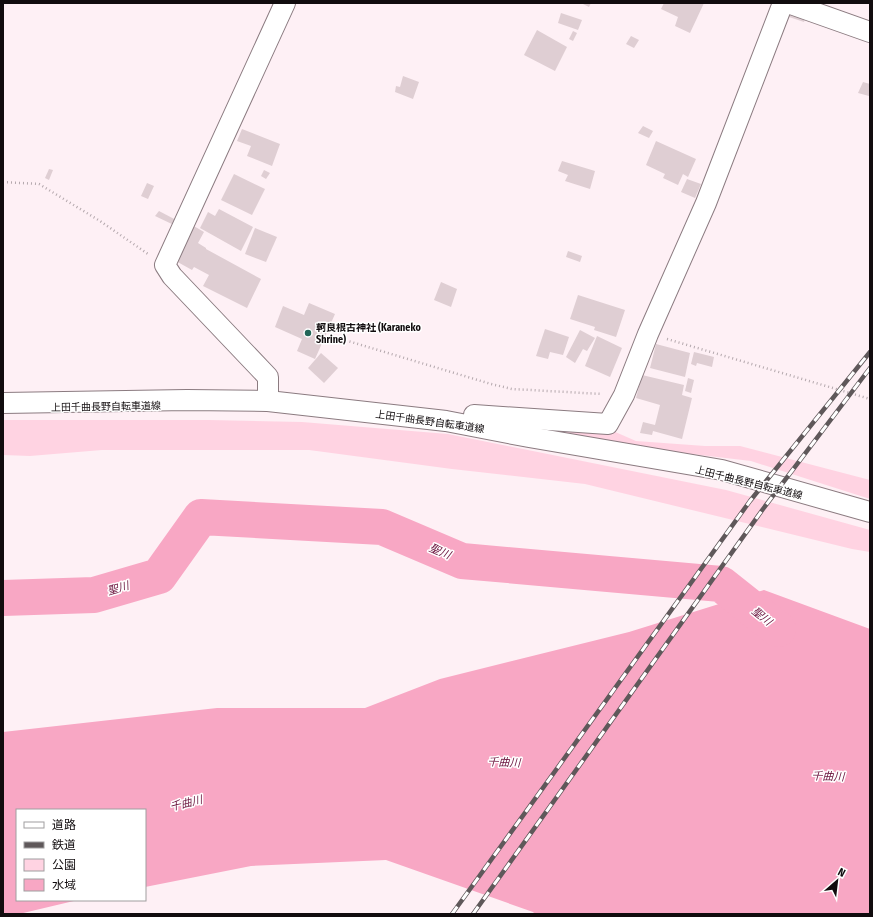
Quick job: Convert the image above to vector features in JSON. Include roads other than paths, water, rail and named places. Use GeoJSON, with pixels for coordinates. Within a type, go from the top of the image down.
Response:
{"type":"FeatureCollection","features":[{"type":"Feature","properties":{"kind":"street"},"geometry":{"type":"LineString","coordinates":[[268,401],[268,377],[172,276],[165,265],[285,3]]}},
{"type":"Feature","properties":{"kind":"street"},"geometry":{"type":"LineString","coordinates":[[446,420],[463,415],[608,424],[624,396],[648,334],[706,203],[783,3]]}},
{"type":"Feature","properties":{"kind":"street"},"geometry":{"type":"LineString","coordinates":[[788,3],[870,32]]}},
{"type":"Feature","properties":{"kind":"street"},"geometry":{"type":"LineString","coordinates":[[3,403],[187,400],[268,401],[446,420],[537,438],[722,470],[870,512]]}},
{"type":"Feature","properties":{"kind":"water","name":"千曲川"},"geometry":{"type":"Polygon","coordinates":[[[764,590],[870,629],[870,914],[535,914],[386,860],[251,866],[146,887],[146,809],[16,809],[16,901],[74,901],[19,914],[3,914],[3,732],[217,708],[365,708],[440,679],[629,632],[764,590]]]}},
{"type":"Feature","properties":{"kind":"waterway","name":"聖川"},"geometry":{"type":"LineString","coordinates":[[3,598],[94,595],[159,576],[201,517],[382,527],[462,561],[721,584],[778,629]]}},
{"type":"Feature","properties":{"kind":"railway"},"geometry":{"type":"LineString","coordinates":[[452,914],[750,501],[870,352]]}},
{"type":"Feature","properties":{"kind":"railway"},"geometry":{"type":"LineString","coordinates":[[473,914],[763,509],[870,368]]}},
{"type":"Feature","properties":{"kind":"place","name":"軻良根古神社 (Karaneko Shrine)"},"geometry":{"type":"Point","coordinates":[308,333]}}]}
